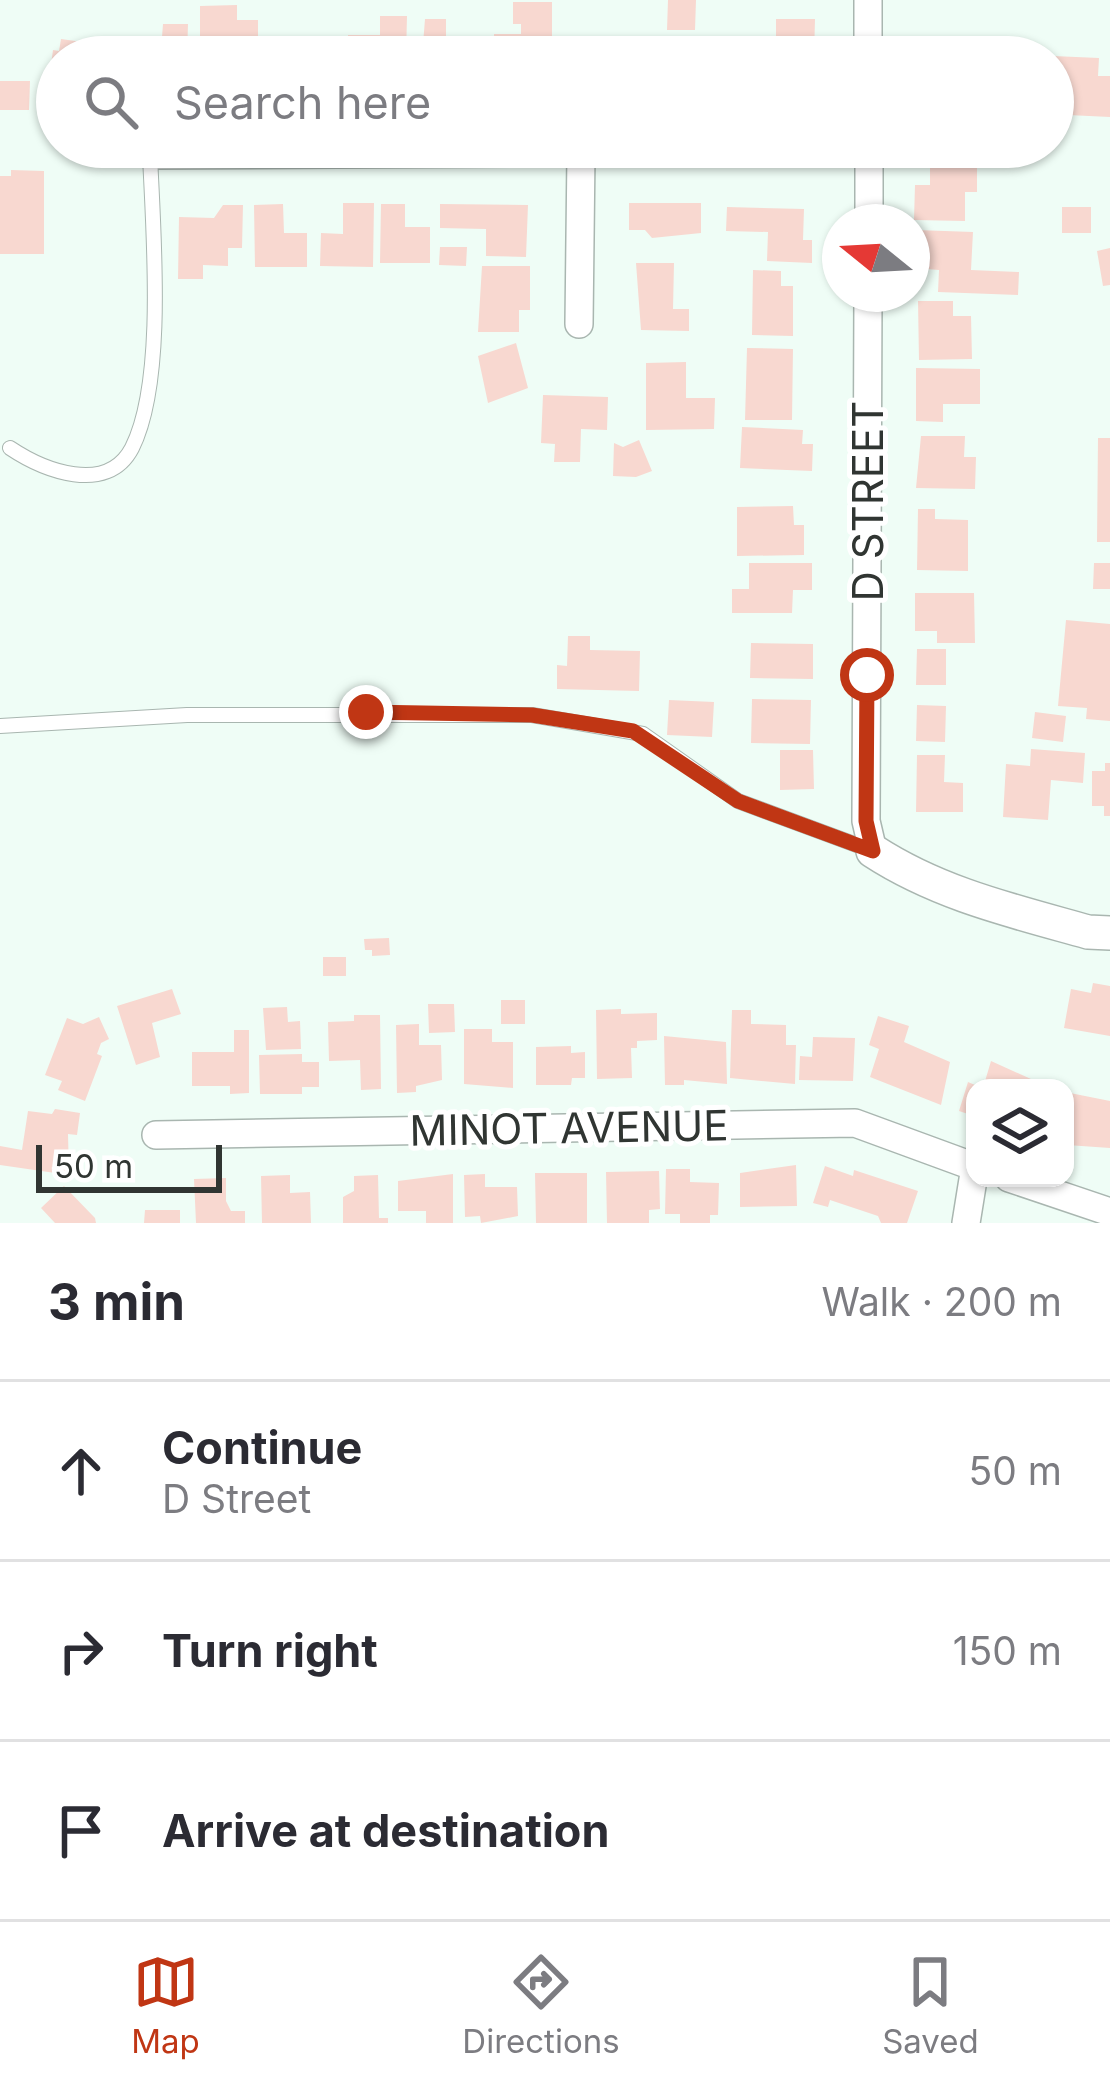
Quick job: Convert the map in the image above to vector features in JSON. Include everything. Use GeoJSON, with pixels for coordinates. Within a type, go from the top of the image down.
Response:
{"type":"FeatureCollection","features":[{"type":"Feature","properties":{"kind":"street"},"geometry":{"type":"LineString","coordinates":[[868,0],[868,36]]}},
{"type":"Feature","properties":{"kind":"street"},"geometry":{"type":"LineString","coordinates":[[579,324],[581,168]]}},
{"type":"Feature","properties":{"kind":"street"},"geometry":{"type":"LineString","coordinates":[[869,168],[869,204]]}},
{"type":"Feature","properties":{"kind":"street","name":"D STREET"},"geometry":{"type":"LineString","coordinates":[[868,312],[866,821],[873,851]]}},
{"type":"Feature","properties":{"kind":"street"},"geometry":{"type":"LineString","coordinates":[[873,851],[918,880],[958,895],[1088,932],[1110,933]]}},
{"type":"Feature","properties":{"kind":"street","name":"MINOT AVENUE"},"geometry":{"type":"LineString","coordinates":[[156,1135],[855,1123],[966,1164]]}},
{"type":"Feature","properties":{"kind":"street"},"geometry":{"type":"LineString","coordinates":[[966,1223],[972,1187]]}},
{"type":"Feature","properties":{"kind":"street"},"geometry":{"type":"LineString","coordinates":[[1036,1187],[1110,1212]]}},
{"type":"Feature","properties":{"kind":"lane"},"geometry":{"type":"LineString","coordinates":[[10,448],[39,468],[81,476],[109,471],[131,450],[148,378],[154,272],[150,168]]}},
{"type":"Feature","properties":{"kind":"lane"},"geometry":{"type":"LineString","coordinates":[[0,726],[277,713],[532,715],[643,734],[738,801],[873,851]]}},
{"type":"Feature","properties":{"kind":"building"},"geometry":{"type":"Polygon","coordinates":[[[668,0],[696,0],[695,30],[667,30],[668,0]]]}},
{"type":"Feature","properties":{"kind":"building"},"geometry":{"type":"Polygon","coordinates":[[[513,2],[552,2],[552,36],[494,36],[521,34],[521,24],[513,24],[513,2]]]}},
{"type":"Feature","properties":{"kind":"building"},"geometry":{"type":"Polygon","coordinates":[[[237,5],[237,20],[258,20],[258,36],[200,36],[200,6],[237,5]]]}},
{"type":"Feature","properties":{"kind":"building"},"geometry":{"type":"Polygon","coordinates":[[[380,16],[407,16],[407,36],[348,36],[380,35],[380,16]]]}},
{"type":"Feature","properties":{"kind":"building"},"geometry":{"type":"Polygon","coordinates":[[[425,19],[446,19],[446,36],[424,36],[425,19]]]}},
{"type":"Feature","properties":{"kind":"building"},"geometry":{"type":"Polygon","coordinates":[[[776,19],[815,19],[815,36],[776,36],[776,19]]]}},
{"type":"Feature","properties":{"kind":"building"},"geometry":{"type":"Polygon","coordinates":[[[163,24],[188,24],[188,36],[162,36],[163,24]]]}},
{"type":"Feature","properties":{"kind":"building"},"geometry":{"type":"Polygon","coordinates":[[[1074,57],[1099,58],[1098,76],[1110,76],[1110,117],[1074,115],[1074,57]]]}},
{"type":"Feature","properties":{"kind":"building"},"geometry":{"type":"Polygon","coordinates":[[[0,81],[30,81],[29,110],[0,110],[0,81]]]}},
{"type":"Feature","properties":{"kind":"building"},"geometry":{"type":"Polygon","coordinates":[[[930,168],[977,168],[977,192],[965,192],[965,221],[930,220],[930,204],[914,204],[915,185],[930,185],[930,168]]]}},
{"type":"Feature","properties":{"kind":"building"},"geometry":{"type":"Polygon","coordinates":[[[11,170],[44,171],[44,254],[0,254],[0,176],[11,176],[11,170]]]}},
{"type":"Feature","properties":{"kind":"building"},"geometry":{"type":"Polygon","coordinates":[[[343,203],[374,203],[373,267],[320,266],[321,233],[343,234],[343,203]]]}},
{"type":"Feature","properties":{"kind":"building"},"geometry":{"type":"Polygon","coordinates":[[[629,203],[701,203],[701,233],[652,238],[645,230],[629,230],[629,203]]]}},
{"type":"Feature","properties":{"kind":"building"},"geometry":{"type":"Polygon","coordinates":[[[283,204],[284,233],[307,233],[307,267],[255,267],[254,205],[283,204]]]}},
{"type":"Feature","properties":{"kind":"building"},"geometry":{"type":"Polygon","coordinates":[[[381,204],[405,204],[405,227],[430,227],[430,263],[380,263],[381,204]]]}},
{"type":"Feature","properties":{"kind":"building"},"geometry":{"type":"Polygon","coordinates":[[[440,204],[528,205],[526,257],[486,256],[486,229],[440,228],[440,204]]]}},
{"type":"Feature","properties":{"kind":"building"},"geometry":{"type":"Polygon","coordinates":[[[223,205],[243,205],[242,248],[228,248],[228,266],[203,265],[203,279],[178,279],[179,217],[214,218],[223,205]]]}},
{"type":"Feature","properties":{"kind":"building"},"geometry":{"type":"Polygon","coordinates":[[[727,207],[804,209],[803,240],[812,240],[812,263],[767,261],[768,232],[726,231],[727,207]]]}},
{"type":"Feature","properties":{"kind":"building"},"geometry":{"type":"Polygon","coordinates":[[[1062,207],[1091,207],[1091,233],[1062,233],[1062,207]]]}},
{"type":"Feature","properties":{"kind":"building"},"geometry":{"type":"Polygon","coordinates":[[[930,230],[973,232],[971,270],[1019,272],[1018,295],[938,292],[939,270],[930,269],[930,230]]]}},
{"type":"Feature","properties":{"kind":"building"},"geometry":{"type":"Polygon","coordinates":[[[440,247],[467,247],[466,266],[439,265],[440,247]]]}},
{"type":"Feature","properties":{"kind":"building"},"geometry":{"type":"Polygon","coordinates":[[[1110,248],[1110,285],[1103,286],[1097,251],[1110,248]]]}},
{"type":"Feature","properties":{"kind":"building"},"geometry":{"type":"Polygon","coordinates":[[[636,263],[674,263],[673,309],[689,309],[689,331],[641,330],[636,263]]]}},
{"type":"Feature","properties":{"kind":"building"},"geometry":{"type":"Polygon","coordinates":[[[482,266],[530,266],[530,310],[519,310],[519,332],[478,332],[482,266]]]}},
{"type":"Feature","properties":{"kind":"building"},"geometry":{"type":"Polygon","coordinates":[[[753,270],[781,271],[781,286],[793,286],[793,336],[752,335],[753,270]]]}},
{"type":"Feature","properties":{"kind":"building"},"geometry":{"type":"Polygon","coordinates":[[[930,301],[953,301],[953,316],[971,316],[972,359],[919,360],[918,312],[930,312],[930,301]]]}},
{"type":"Feature","properties":{"kind":"building"},"geometry":{"type":"Polygon","coordinates":[[[516,343],[528,388],[488,403],[478,356],[516,343]]]}},
{"type":"Feature","properties":{"kind":"building"},"geometry":{"type":"Polygon","coordinates":[[[747,348],[793,349],[792,420],[745,420],[747,348]]]}},
{"type":"Feature","properties":{"kind":"building"},"geometry":{"type":"Polygon","coordinates":[[[686,362],[686,398],[715,398],[714,429],[646,430],[646,363],[686,362]]]}},
{"type":"Feature","properties":{"kind":"building"},"geometry":{"type":"Polygon","coordinates":[[[916,368],[980,369],[980,404],[943,404],[943,422],[916,421],[916,368]]]}},
{"type":"Feature","properties":{"kind":"building"},"geometry":{"type":"Polygon","coordinates":[[[543,395],[608,397],[607,430],[581,429],[580,462],[554,462],[555,444],[541,443],[543,395]]]}},
{"type":"Feature","properties":{"kind":"building"},"geometry":{"type":"Polygon","coordinates":[[[742,427],[803,430],[802,444],[813,444],[812,471],[740,468],[742,427]]]}},
{"type":"Feature","properties":{"kind":"building"},"geometry":{"type":"Polygon","coordinates":[[[921,436],[965,436],[964,457],[976,457],[975,489],[916,488],[921,436]]]}},
{"type":"Feature","properties":{"kind":"building"},"geometry":{"type":"Polygon","coordinates":[[[1098,438],[1110,438],[1110,542],[1097,542],[1098,438]]]}},
{"type":"Feature","properties":{"kind":"building"},"geometry":{"type":"Polygon","coordinates":[[[639,440],[652,471],[636,477],[613,476],[614,443],[623,447],[639,440]]]}},
{"type":"Feature","properties":{"kind":"building"},"geometry":{"type":"Polygon","coordinates":[[[793,506],[794,525],[804,525],[804,555],[737,556],[737,507],[793,506]]]}},
{"type":"Feature","properties":{"kind":"building"},"geometry":{"type":"Polygon","coordinates":[[[918,509],[935,509],[935,519],[968,520],[968,571],[917,570],[918,509]]]}},
{"type":"Feature","properties":{"kind":"building"},"geometry":{"type":"Polygon","coordinates":[[[749,563],[812,563],[812,590],[793,590],[792,613],[732,613],[732,589],[749,589],[749,563]]]}},
{"type":"Feature","properties":{"kind":"building"},"geometry":{"type":"Polygon","coordinates":[[[1094,563],[1110,563],[1110,589],[1093,589],[1094,563]]]}},
{"type":"Feature","properties":{"kind":"building"},"geometry":{"type":"Polygon","coordinates":[[[915,593],[974,593],[975,643],[937,643],[937,631],[915,631],[915,593]]]}},
{"type":"Feature","properties":{"kind":"building"},"geometry":{"type":"Polygon","coordinates":[[[1066,620],[1110,624],[1110,721],[1086,719],[1087,708],[1058,706],[1066,620]]]}},
{"type":"Feature","properties":{"kind":"building"},"geometry":{"type":"Polygon","coordinates":[[[568,636],[590,636],[590,650],[640,651],[639,691],[557,689],[557,665],[567,666],[568,636]]]}},
{"type":"Feature","properties":{"kind":"building"},"geometry":{"type":"Polygon","coordinates":[[[751,643],[813,644],[813,679],[750,678],[751,643]]]}},
{"type":"Feature","properties":{"kind":"building"},"geometry":{"type":"Polygon","coordinates":[[[917,649],[946,649],[946,685],[916,685],[917,649]]]}},
{"type":"Feature","properties":{"kind":"building"},"geometry":{"type":"Polygon","coordinates":[[[752,699],[811,700],[810,744],[751,743],[752,699]]]}},
{"type":"Feature","properties":{"kind":"building"},"geometry":{"type":"Polygon","coordinates":[[[669,700],[714,702],[712,737],[667,735],[669,700]]]}},
{"type":"Feature","properties":{"kind":"building"},"geometry":{"type":"Polygon","coordinates":[[[917,705],[946,706],[945,742],[916,741],[917,705]]]}},
{"type":"Feature","properties":{"kind":"building"},"geometry":{"type":"Polygon","coordinates":[[[1035,712],[1066,716],[1063,742],[1032,738],[1035,712]]]}},
{"type":"Feature","properties":{"kind":"building"},"geometry":{"type":"Polygon","coordinates":[[[1031,749],[1085,753],[1083,783],[1051,780],[1048,820],[1003,817],[1006,764],[1030,766],[1031,749]]]}},
{"type":"Feature","properties":{"kind":"building"},"geometry":{"type":"Polygon","coordinates":[[[780,750],[813,750],[814,789],[780,790],[780,750]]]}},
{"type":"Feature","properties":{"kind":"building"},"geometry":{"type":"Polygon","coordinates":[[[917,755],[945,755],[944,782],[963,783],[963,812],[916,812],[917,755]]]}},
{"type":"Feature","properties":{"kind":"building"},"geometry":{"type":"Polygon","coordinates":[[[1105,763],[1110,763],[1110,816],[1104,816],[1104,806],[1092,806],[1092,771],[1105,771],[1105,763]]]}},
{"type":"Feature","properties":{"kind":"building"},"geometry":{"type":"Polygon","coordinates":[[[389,938],[390,955],[372,956],[372,950],[365,950],[364,939],[389,938]]]}},
{"type":"Feature","properties":{"kind":"building"},"geometry":{"type":"Polygon","coordinates":[[[323,957],[346,957],[346,976],[323,976],[323,957]]]}},
{"type":"Feature","properties":{"kind":"building"},"geometry":{"type":"Polygon","coordinates":[[[1093,983],[1110,986],[1110,1036],[1064,1028],[1071,989],[1091,993],[1093,983]]]}},
{"type":"Feature","properties":{"kind":"building"},"geometry":{"type":"Polygon","coordinates":[[[172,989],[181,1014],[152,1023],[160,1057],[136,1065],[117,1006],[172,989]]]}},
{"type":"Feature","properties":{"kind":"building"},"geometry":{"type":"Polygon","coordinates":[[[501,1000],[525,1000],[525,1024],[501,1024],[501,1000]]]}},
{"type":"Feature","properties":{"kind":"building"},"geometry":{"type":"Polygon","coordinates":[[[428,1004],[454,1004],[455,1032],[429,1033],[428,1004]]]}},
{"type":"Feature","properties":{"kind":"building"},"geometry":{"type":"Polygon","coordinates":[[[287,1007],[288,1022],[300,1021],[301,1049],[266,1050],[263,1008],[287,1007]]]}},
{"type":"Feature","properties":{"kind":"building"},"geometry":{"type":"Polygon","coordinates":[[[621,1009],[621,1014],[657,1013],[657,1040],[637,1041],[637,1048],[631,1048],[632,1078],[597,1079],[596,1010],[621,1009]]]}},
{"type":"Feature","properties":{"kind":"building"},"geometry":{"type":"Polygon","coordinates":[[[732,1010],[751,1010],[751,1024],[786,1025],[786,1045],[796,1045],[795,1084],[730,1078],[732,1010]]]}},
{"type":"Feature","properties":{"kind":"building"},"geometry":{"type":"Polygon","coordinates":[[[354,1015],[380,1015],[381,1089],[361,1090],[360,1060],[329,1061],[328,1022],[354,1021],[354,1015]]]}},
{"type":"Feature","properties":{"kind":"building"},"geometry":{"type":"Polygon","coordinates":[[[878,1016],[909,1026],[904,1042],[950,1062],[941,1105],[870,1077],[879,1049],[869,1045],[878,1016]]]}},
{"type":"Feature","properties":{"kind":"building"},"geometry":{"type":"Polygon","coordinates":[[[99,1017],[109,1039],[101,1043],[97,1054],[102,1056],[85,1101],[58,1090],[62,1081],[45,1075],[67,1018],[83,1024],[99,1017]]]}},
{"type":"Feature","properties":{"kind":"building"},"geometry":{"type":"Polygon","coordinates":[[[419,1024],[419,1045],[441,1045],[442,1080],[416,1086],[416,1092],[397,1093],[396,1025],[419,1024]]]}},
{"type":"Feature","properties":{"kind":"building"},"geometry":{"type":"Polygon","coordinates":[[[464,1029],[492,1029],[492,1042],[513,1042],[513,1088],[464,1084],[464,1029]]]}},
{"type":"Feature","properties":{"kind":"building"},"geometry":{"type":"Polygon","coordinates":[[[234,1030],[249,1030],[249,1093],[230,1094],[230,1086],[192,1086],[192,1052],[234,1052],[234,1030]]]}},
{"type":"Feature","properties":{"kind":"building"},"geometry":{"type":"Polygon","coordinates":[[[664,1036],[726,1042],[727,1084],[684,1080],[684,1085],[665,1085],[664,1036]]]}},
{"type":"Feature","properties":{"kind":"building"},"geometry":{"type":"Polygon","coordinates":[[[813,1037],[855,1038],[853,1081],[799,1080],[800,1056],[812,1057],[813,1037]]]}},
{"type":"Feature","properties":{"kind":"building"},"geometry":{"type":"Polygon","coordinates":[[[571,1046],[571,1053],[585,1052],[585,1078],[572,1078],[571,1085],[536,1085],[536,1047],[571,1046]]]}},
{"type":"Feature","properties":{"kind":"building"},"geometry":{"type":"Polygon","coordinates":[[[302,1054],[302,1062],[319,1062],[319,1087],[302,1087],[302,1094],[260,1094],[259,1055],[302,1054]]]}},
{"type":"Feature","properties":{"kind":"building"},"geometry":{"type":"Polygon","coordinates":[[[991,1061],[1031,1079],[986,1079],[991,1061]]]}},
{"type":"Feature","properties":{"kind":"building"},"geometry":{"type":"Polygon","coordinates":[[[1074,1094],[1110,1101],[1110,1148],[1074,1145],[1074,1094]]]}},
{"type":"Feature","properties":{"kind":"building"},"geometry":{"type":"Polygon","coordinates":[[[55,1109],[80,1113],[77,1135],[68,1134],[69,1175],[0,1165],[0,1146],[22,1150],[28,1111],[52,1114],[55,1109]]]}},
{"type":"Feature","properties":{"kind":"building"},"geometry":{"type":"Polygon","coordinates":[[[796,1165],[797,1206],[740,1207],[740,1173],[796,1165]]]}},
{"type":"Feature","properties":{"kind":"building"},"geometry":{"type":"Polygon","coordinates":[[[825,1166],[853,1176],[854,1170],[918,1191],[907,1223],[881,1223],[878,1216],[830,1200],[828,1207],[813,1203],[825,1166]]]}},
{"type":"Feature","properties":{"kind":"building"},"geometry":{"type":"Polygon","coordinates":[[[666,1169],[690,1169],[690,1182],[719,1183],[718,1215],[710,1215],[710,1223],[680,1223],[680,1214],[665,1214],[666,1169]]]}},
{"type":"Feature","properties":{"kind":"building"},"geometry":{"type":"Polygon","coordinates":[[[659,1171],[660,1209],[649,1210],[649,1223],[607,1223],[606,1172],[659,1171]]]}},
{"type":"Feature","properties":{"kind":"building"},"geometry":{"type":"Polygon","coordinates":[[[535,1173],[587,1173],[587,1223],[536,1223],[535,1173]]]}},
{"type":"Feature","properties":{"kind":"building"},"geometry":{"type":"Polygon","coordinates":[[[453,1174],[453,1223],[426,1223],[426,1211],[398,1211],[398,1181],[453,1174]]]}},
{"type":"Feature","properties":{"kind":"building"},"geometry":{"type":"Polygon","coordinates":[[[485,1174],[485,1187],[517,1187],[518,1216],[481,1223],[480,1216],[465,1217],[464,1175],[485,1174]]]}},
{"type":"Feature","properties":{"kind":"building"},"geometry":{"type":"Polygon","coordinates":[[[290,1175],[290,1193],[310,1192],[311,1223],[262,1223],[261,1176],[290,1175]]]}},
{"type":"Feature","properties":{"kind":"building"},"geometry":{"type":"Polygon","coordinates":[[[378,1175],[379,1218],[388,1218],[388,1223],[343,1223],[343,1197],[354,1191],[354,1176],[378,1175]]]}},
{"type":"Feature","properties":{"kind":"building"},"geometry":{"type":"Polygon","coordinates":[[[226,1178],[226,1201],[231,1211],[245,1211],[245,1223],[196,1223],[194,1179],[226,1178]]]}},
{"type":"Feature","properties":{"kind":"building"},"geometry":{"type":"Polygon","coordinates":[[[64,1186],[96,1223],[55,1223],[41,1208],[64,1186]]]}},
{"type":"Feature","properties":{"kind":"building"},"geometry":{"type":"Polygon","coordinates":[[[145,1210],[180,1210],[180,1223],[144,1223],[145,1210]]]}},
{"type":"Feature","properties":{"kind":"route"},"geometry":{"type":"LineString","coordinates":[[366,712],[532,715],[633,731],[738,801],[873,851],[866,821],[867,675]]}}]}
